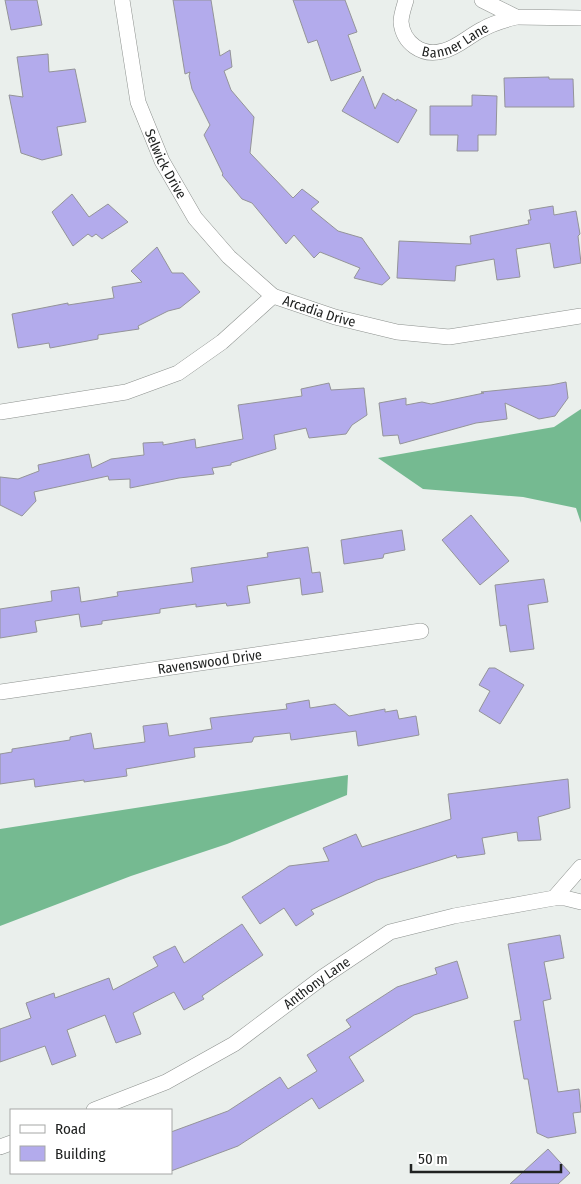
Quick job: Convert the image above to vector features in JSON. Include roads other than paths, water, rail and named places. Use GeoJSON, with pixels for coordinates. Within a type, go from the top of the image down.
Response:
{"type":"FeatureCollection","features":[{"type":"Feature","properties":{"kind":"street","name":"Selwick Drive"},"geometry":{"type":"LineString","coordinates":[[122,0],[138,102],[162,160],[195,218],[229,258],[273,296]]}},
{"type":"Feature","properties":{"kind":"street","name":"Banner Lane"},"geometry":{"type":"LineString","coordinates":[[406,0],[401,17],[404,32],[409,42],[423,52],[441,52],[486,27],[516,17],[581,18]]}},
{"type":"Feature","properties":{"kind":"street","name":"Banner Lane"},"geometry":{"type":"LineString","coordinates":[[482,0],[516,17]]}},
{"type":"Feature","properties":{"kind":"street","name":"Arcadia Drive"},"geometry":{"type":"LineString","coordinates":[[0,412],[126,392],[178,373],[222,342],[273,296],[335,317],[396,332],[449,337],[581,316]]}},
{"type":"Feature","properties":{"kind":"street","name":"Ravenswood Drive"},"geometry":{"type":"LineString","coordinates":[[0,692],[421,632]]}},
{"type":"Feature","properties":{"kind":"street"},"geometry":{"type":"LineString","coordinates":[[554,898],[572,874],[581,867]]}},
{"type":"Feature","properties":{"kind":"street","name":"Anthony Lane"},"geometry":{"type":"LineString","coordinates":[[97,1109],[166,1082],[234,1044],[323,977],[390,932],[454,916],[554,898],[565,898],[581,902]]}}]}
